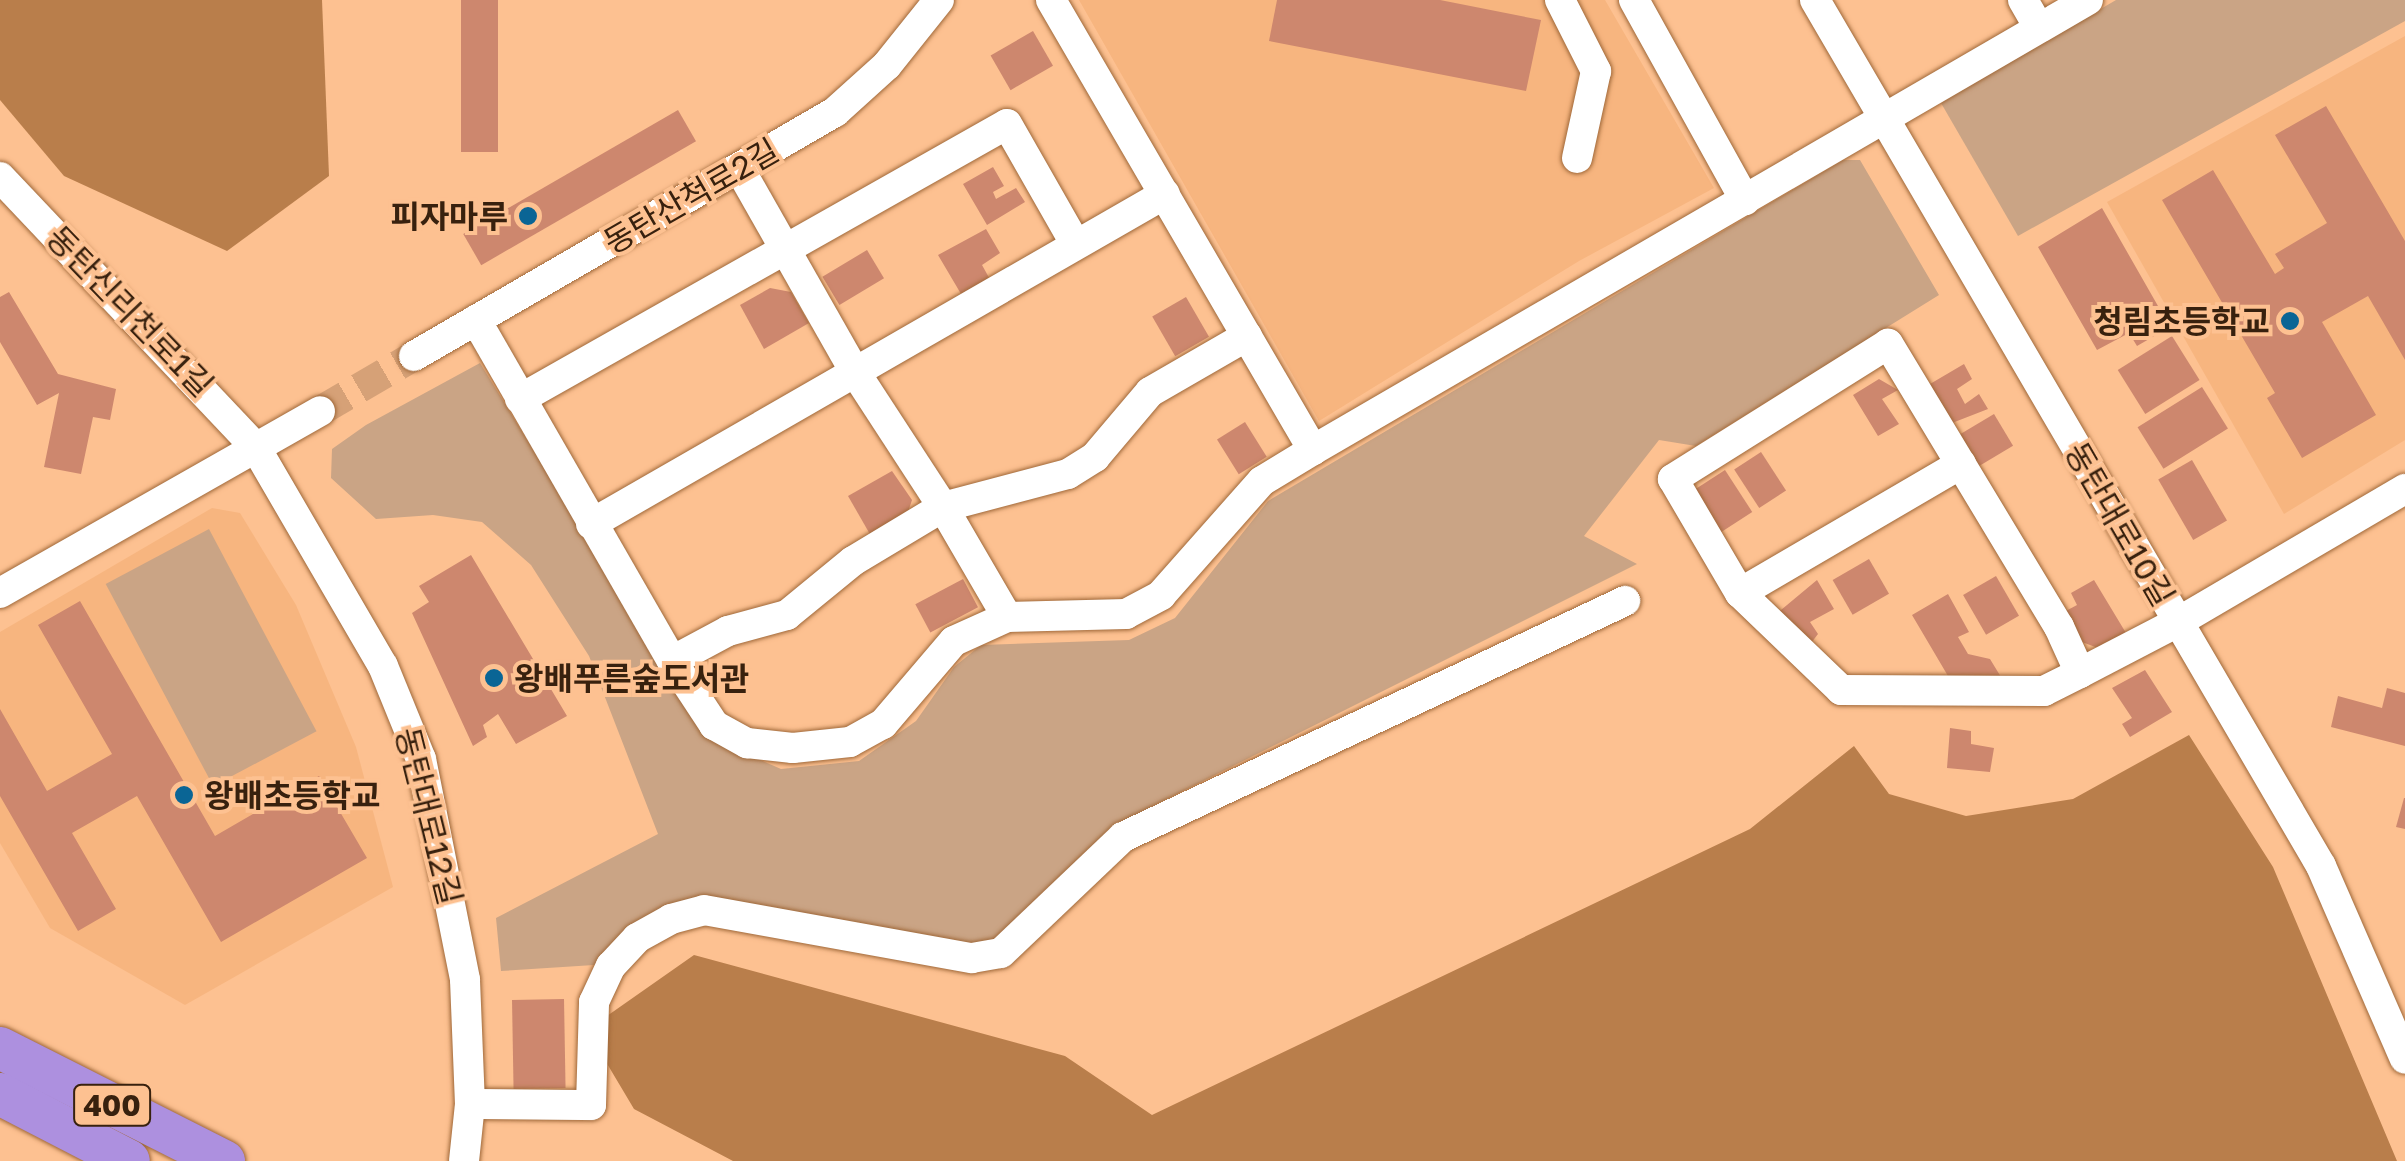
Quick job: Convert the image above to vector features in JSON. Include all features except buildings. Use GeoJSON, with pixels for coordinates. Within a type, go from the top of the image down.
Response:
{"type":"FeatureCollection","features":[{"type":"Feature","properties":{"kind":"highway","name":"400"},"geometry":{"type":"LineString","coordinates":[[0,1048],[224,1161]]}},
{"type":"Feature","properties":{"kind":"highway","name":"400"},"geometry":{"type":"LineString","coordinates":[[0,1094],[129,1161]]}},
{"type":"Feature","properties":{"kind":"street","name":"동탄산척로2길"},"geometry":{"type":"LineString","coordinates":[[414,356],[739,168],[861,91],[939,0]]}},
{"type":"Feature","properties":{"kind":"street"},"geometry":{"type":"LineString","coordinates":[[1052,0],[1313,450]]}},
{"type":"Feature","properties":{"kind":"street"},"geometry":{"type":"LineString","coordinates":[[1560,0],[1596,71],[1577,158]]}},
{"type":"Feature","properties":{"kind":"street"},"geometry":{"type":"LineString","coordinates":[[1634,0],[1746,200]]}},
{"type":"Feature","properties":{"kind":"street","name":"동탄대로10길"},"geometry":{"type":"LineString","coordinates":[[1815,0],[1895,112],[2178,622],[2321,866],[2405,1059]]}},
{"type":"Feature","properties":{"kind":"street"},"geometry":{"type":"LineString","coordinates":[[2023,0],[2039,28]]}},
{"type":"Feature","properties":{"kind":"street"},"geometry":{"type":"LineString","coordinates":[[476,320],[591,524],[714,725],[747,743],[793,748],[850,742],[883,724],[954,640],[1007,616],[1126,614],[1160,595],[1251,491],[1313,450],[2088,0]]}},
{"type":"Feature","properties":{"kind":"street"},"geometry":{"type":"LineString","coordinates":[[520,399],[1007,124],[1075,243]]}},
{"type":"Feature","properties":{"kind":"street"},"geometry":{"type":"LineString","coordinates":[[739,168],[855,372],[943,507],[1007,616]]}},
{"type":"Feature","properties":{"kind":"street","name":"동탄신리천로1길"},"geometry":{"type":"LineString","coordinates":[[0,176],[256,448]]}},
{"type":"Feature","properties":{"kind":"street"},"geometry":{"type":"LineString","coordinates":[[591,524],[1165,194]]}},
{"type":"Feature","properties":{"kind":"street"},"geometry":{"type":"LineString","coordinates":[[672,661],[728,631],[787,615],[866,552],[943,507],[1068,474],[1095,457],[1166,381],[1247,336]]}},
{"type":"Feature","properties":{"kind":"street"},"geometry":{"type":"LineString","coordinates":[[2080,673],[1888,344],[1673,479],[1740,593],[1842,690],[2044,691],[2080,673],[2178,622],[2405,489]]}},
{"type":"Feature","properties":{"kind":"street"},"geometry":{"type":"LineString","coordinates":[[0,593],[320,411]]}},
{"type":"Feature","properties":{"kind":"street","name":"동탄대로12길"},"geometry":{"type":"LineString","coordinates":[[256,448],[346,592],[420,759],[465,980],[470,1104],[464,1161]]}},
{"type":"Feature","properties":{"kind":"street"},"geometry":{"type":"LineString","coordinates":[[1740,593],[1961,464]]}},
{"type":"Feature","properties":{"kind":"street"},"geometry":{"type":"LineString","coordinates":[[470,1104],[591,1105],[594,1002],[610,966],[637,938],[671,918],[704,910],[972,958],[1002,953],[1123,837],[1625,601]]}},
{"type":"Feature","properties":{"kind":"shaded area"},"geometry":{"type":"Polygon","coordinates":[[[0,0],[322,0],[329,176],[227,251],[64,176],[0,100],[0,0]]]}},
{"type":"Feature","properties":{"kind":"shaded area"},"geometry":{"type":"Polygon","coordinates":[[[1079,0],[1605,0],[1714,188],[1579,261],[1319,421],[1079,0]]]}},
{"type":"Feature","properties":{"kind":"shaded area"},"geometry":{"type":"Polygon","coordinates":[[[2116,0],[2405,0],[2405,21],[2018,236],[1941,103],[2116,0]]]}},
{"type":"Feature","properties":{"kind":"shaded area","name":"청림초등학교"},"geometry":{"type":"Polygon","coordinates":[[[2405,36],[2405,440],[2284,514],[2107,202],[2405,36]]]}},
{"type":"Feature","properties":{"kind":"shaded area"},"geometry":{"type":"Polygon","coordinates":[[[1843,160],[1860,160],[1939,295],[1696,446],[1659,440],[1584,536],[1637,564],[1127,819],[1008,935],[982,949],[708,900],[628,929],[594,965],[501,971],[496,918],[658,834],[589,656],[531,565],[482,522],[433,515],[376,519],[331,478],[332,449],[366,425],[480,363],[710,738],[781,769],[859,761],[916,721],[954,667],[981,645],[1129,640],[1175,618],[1268,501],[1843,160]]]}},
{"type":"Feature","properties":{"kind":"shaded area","name":"왕배초등학교"},"geometry":{"type":"Polygon","coordinates":[[[212,508],[240,513],[296,605],[356,747],[393,887],[185,1005],[50,928],[0,843],[0,632],[212,508]]]}},
{"type":"Feature","properties":{"kind":"shaded area"},"geometry":{"type":"Polygon","coordinates":[[[209,529],[317,731],[213,786],[106,584],[209,529]]]}},
{"type":"Feature","properties":{"kind":"shaded area"},"geometry":{"type":"Polygon","coordinates":[[[2189,735],[2273,867],[2397,1161],[733,1161],[634,1109],[587,1030],[694,955],[1065,1056],[1152,1115],[1750,829],[1854,746],[1889,794],[1966,816],[2073,799],[2189,735]]]}},
{"type":"Feature","properties":{"kind":"tunnel"},"geometry":{"type":"LineString","coordinates":[[320,411],[414,356]]}},
{"type":"Feature","properties":{"kind":"place","name":"피자마루"},"geometry":{"type":"Point","coordinates":[528,216]}},
{"type":"Feature","properties":{"kind":"place","name":"청림초등학교"},"geometry":{"type":"Point","coordinates":[2290,321]}},
{"type":"Feature","properties":{"kind":"place","name":"왕배푸른숲도서관"},"geometry":{"type":"Point","coordinates":[494,678]}},
{"type":"Feature","properties":{"kind":"place","name":"왕배초등학교"},"geometry":{"type":"Point","coordinates":[184,795]}}]}
